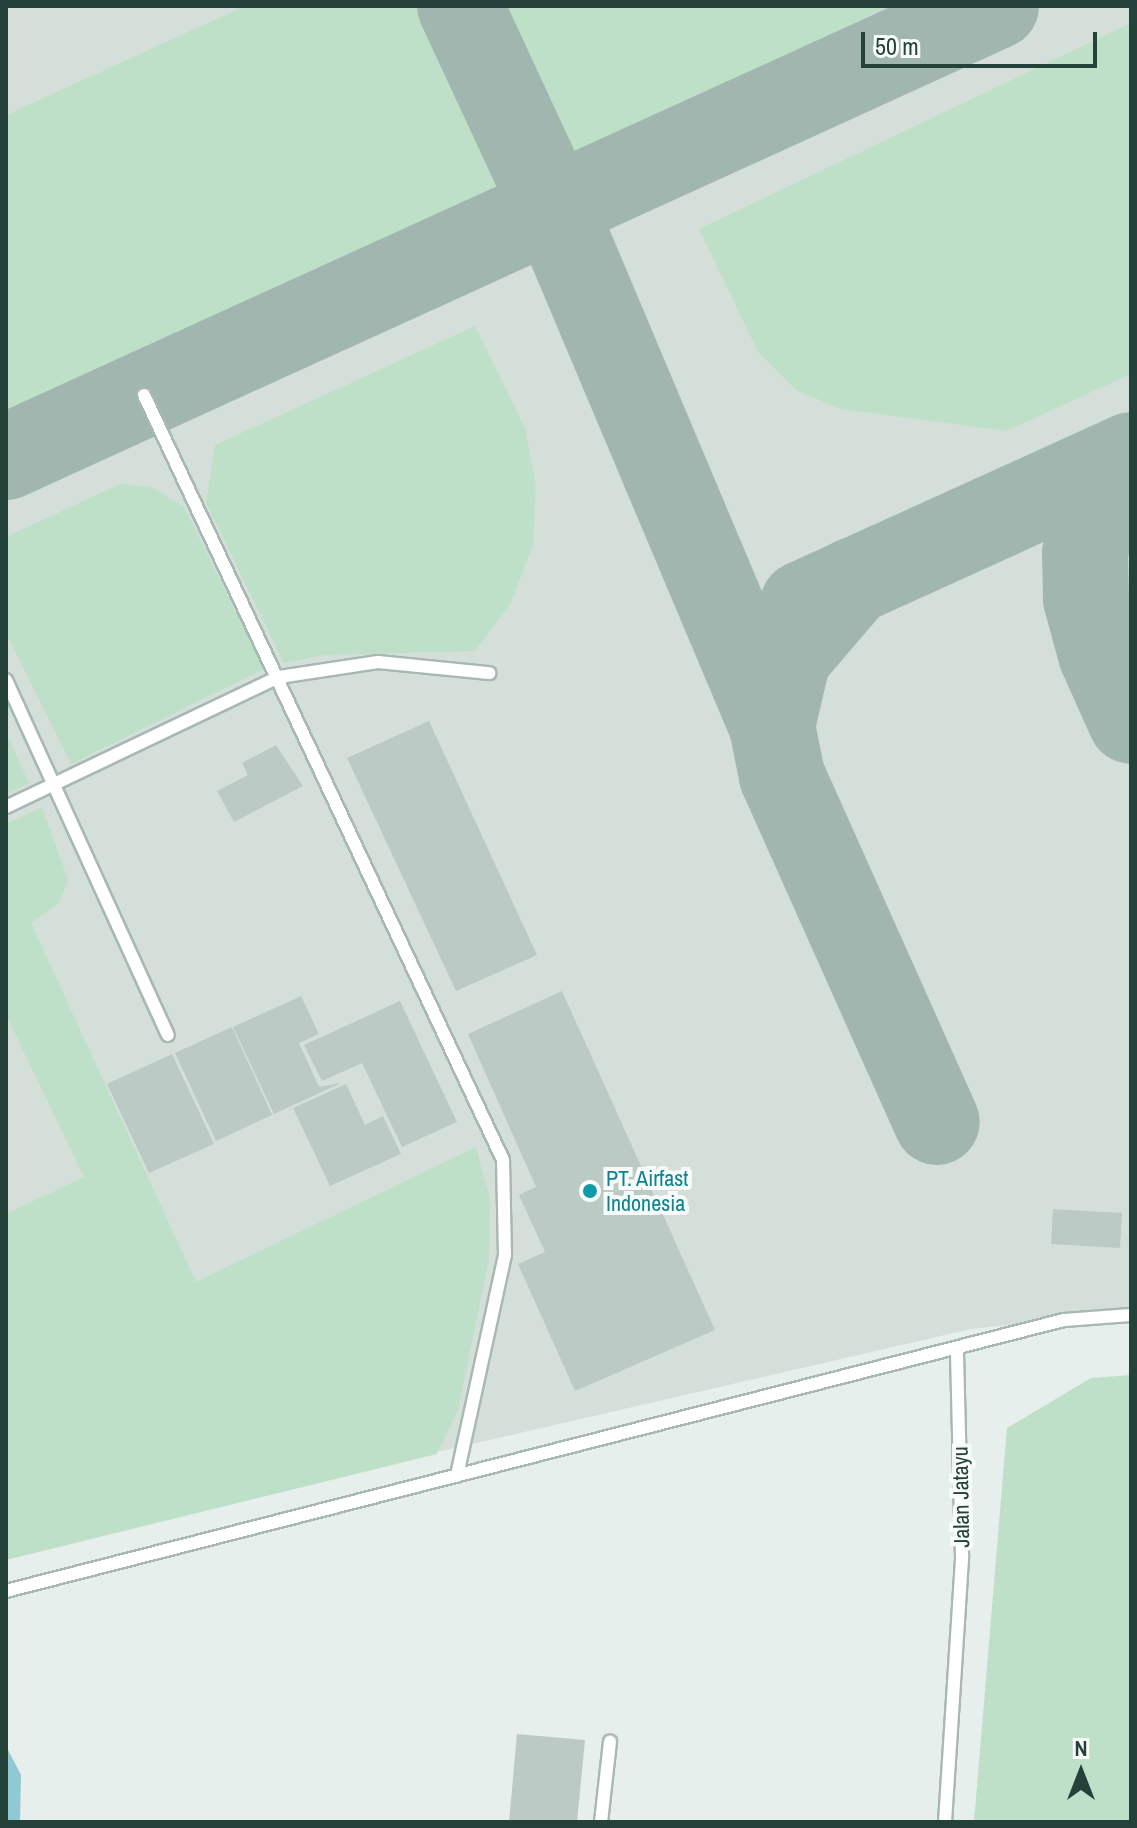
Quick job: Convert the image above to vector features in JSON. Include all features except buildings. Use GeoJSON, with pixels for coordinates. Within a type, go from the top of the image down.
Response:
{"type":"FeatureCollection","features":[{"type":"Feature","properties":{"kind":"lane"},"geometry":{"type":"LineString","coordinates":[[144,395],[279,677],[503,1160],[505,1255],[457,1476]]}},
{"type":"Feature","properties":{"kind":"lane"},"geometry":{"type":"LineString","coordinates":[[6,807],[279,677],[378,662],[489,673]]}},
{"type":"Feature","properties":{"kind":"lane"},"geometry":{"type":"LineString","coordinates":[[6,680],[168,1035]]}},
{"type":"Feature","properties":{"kind":"lane"},"geometry":{"type":"LineString","coordinates":[[6,1591],[957,1350],[1064,1320],[1131,1315]]}},
{"type":"Feature","properties":{"kind":"lane","name":"Jalan Jatayu"},"geometry":{"type":"LineString","coordinates":[[945,1822],[962,1557],[957,1350]]}},
{"type":"Feature","properties":{"kind":"lane"},"geometry":{"type":"LineString","coordinates":[[601,1822],[610,1742]]}},
{"type":"Feature","properties":{"kind":"shaded area"},"geometry":{"type":"Polygon","coordinates":[[[6,6],[1131,6],[1131,1312],[971,1329],[333,1476],[6,1560],[6,6]]]}},
{"type":"Feature","properties":{"kind":"green space"},"geometry":{"type":"Polygon","coordinates":[[[245,6],[996,6],[6,458],[6,115],[245,6]]]}},
{"type":"Feature","properties":{"kind":"green space"},"geometry":{"type":"Polygon","coordinates":[[[1131,23],[1131,374],[1006,431],[841,409],[796,390],[758,352],[699,229],[1131,23]]]}},
{"type":"Feature","properties":{"kind":"green space"},"geometry":{"type":"Polygon","coordinates":[[[475,326],[525,428],[536,486],[533,545],[510,605],[475,651],[325,655],[284,663],[206,503],[215,445],[475,326]]]}},
{"type":"Feature","properties":{"kind":"green space"},"geometry":{"type":"Polygon","coordinates":[[[120,484],[152,487],[184,507],[264,669],[71,764],[6,633],[6,537],[120,484]]]}},
{"type":"Feature","properties":{"kind":"green space"},"geometry":{"type":"Polygon","coordinates":[[[6,732],[29,783],[6,794],[6,732]]]}},
{"type":"Feature","properties":{"kind":"green space"},"geometry":{"type":"Polygon","coordinates":[[[42,807],[68,880],[59,903],[31,923],[196,1282],[476,1147],[490,1199],[489,1259],[458,1410],[437,1454],[6,1560],[6,1214],[84,1177],[6,1015],[6,824],[42,807]]]}},
{"type":"Feature","properties":{"kind":"green space"},"geometry":{"type":"Polygon","coordinates":[[[1131,1375],[1131,1822],[974,1822],[1007,1428],[1091,1378],[1131,1375]]]}},
{"type":"Feature","properties":{"kind":"water"},"geometry":{"type":"Polygon","coordinates":[[[6,1746],[21,1775],[20,1822],[6,1822],[6,1746]]]}},
{"type":"Feature","properties":{"kind":"taxiway"},"geometry":{"type":"LineString","coordinates":[[460,6],[555,211],[772,726]]}},
{"type":"Feature","properties":{"kind":"taxiway"},"geometry":{"type":"LineString","coordinates":[[6,457],[996,6]]}},
{"type":"Feature","properties":{"kind":"taxiway"},"geometry":{"type":"LineString","coordinates":[[803,604],[1131,455]]}},
{"type":"Feature","properties":{"kind":"taxiway"},"geometry":{"type":"LineString","coordinates":[[1131,461],[1093,512],[1085,554],[1086,599],[1101,654],[1131,721]]}},
{"type":"Feature","properties":{"kind":"taxiway"},"geometry":{"type":"LineString","coordinates":[[854,580],[788,657],[772,726],[782,776],[937,1122]]}},
{"type":"Feature","properties":{"kind":"place","name":"PT. Airfast Indonesia"},"geometry":{"type":"Point","coordinates":[590,1191]}}]}
